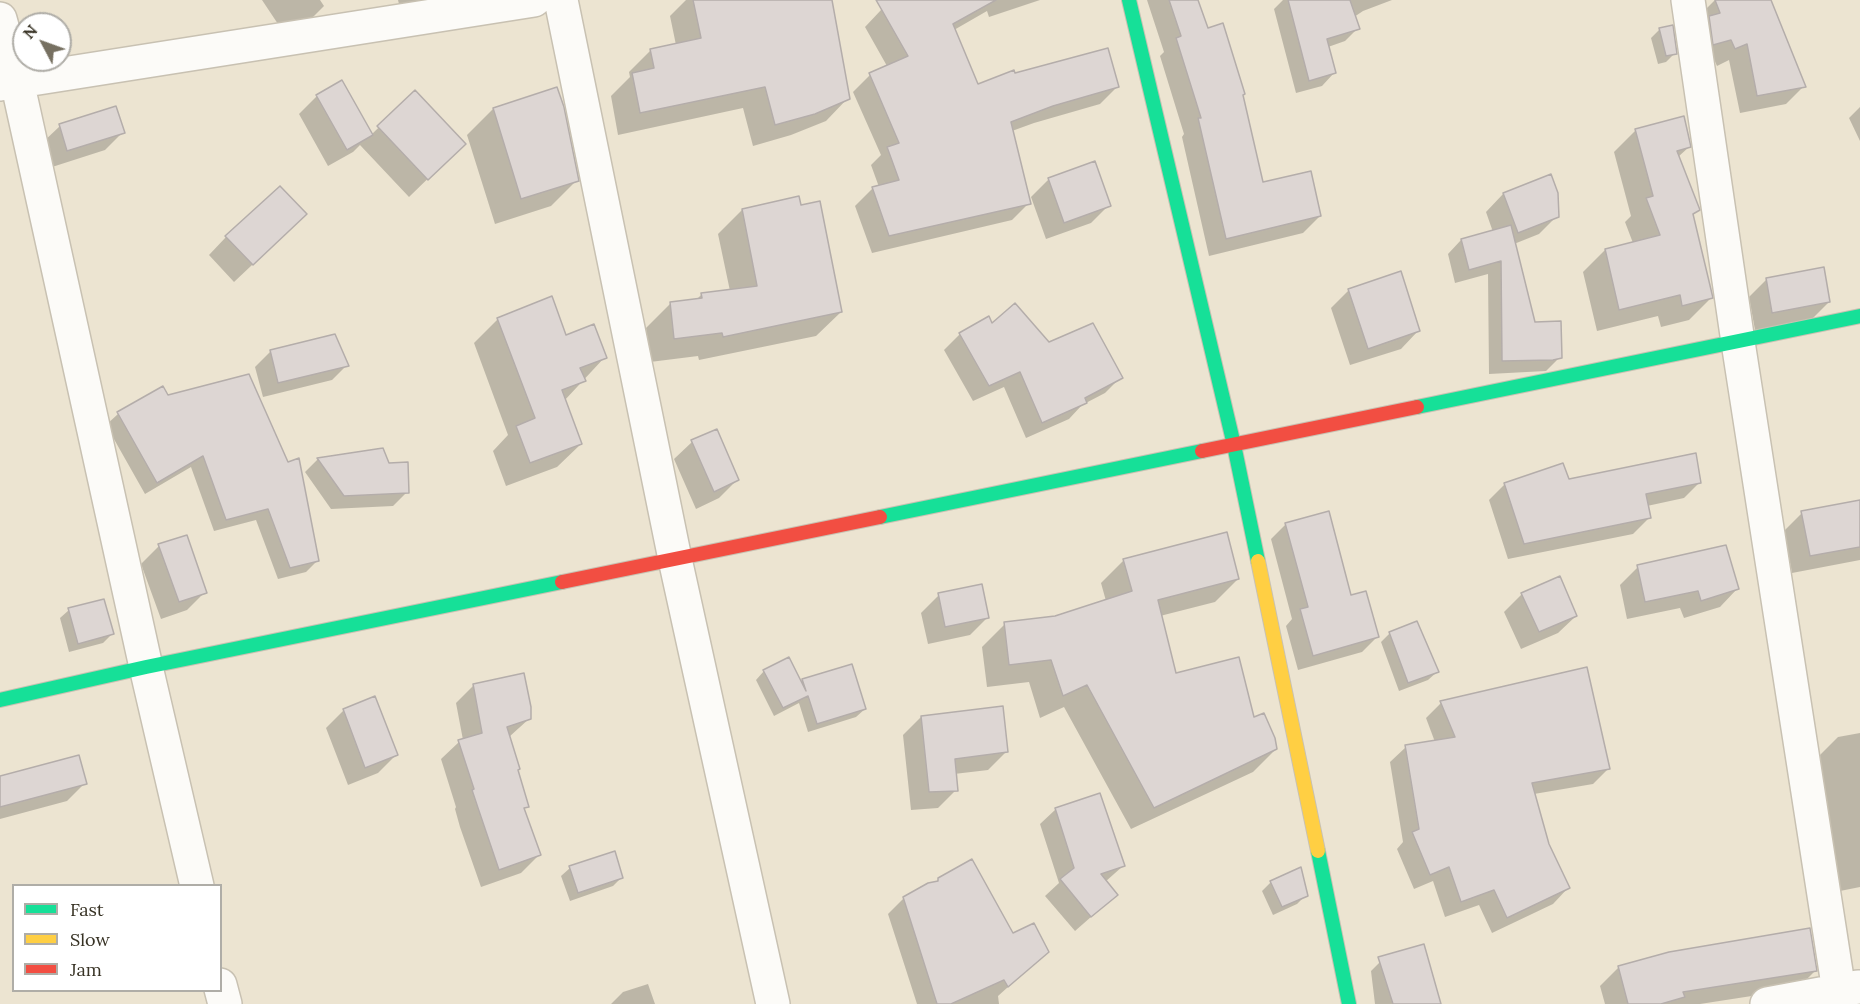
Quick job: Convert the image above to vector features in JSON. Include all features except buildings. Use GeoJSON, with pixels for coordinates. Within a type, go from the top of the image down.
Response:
{"type":"FeatureCollection","features":[{"type":"Feature","properties":{"kind":"main road"},"geometry":{"type":"LineString","coordinates":[[1129,0],[1234,445],[1349,1004]]}},
{"type":"Feature","properties":{"kind":"main road"},"geometry":{"type":"LineString","coordinates":[[0,700],[146,667],[1860,316]]}},
{"type":"Feature","properties":{"kind":"street"},"geometry":{"type":"LineString","coordinates":[[8,83],[534,0]]}},
{"type":"Feature","properties":{"kind":"street"},"geometry":{"type":"LineString","coordinates":[[561,0],[675,559],[773,1004]]}},
{"type":"Feature","properties":{"kind":"street"},"geometry":{"type":"LineString","coordinates":[[1688,0],[1738,342],[1846,994],[1767,1004]]}},
{"type":"Feature","properties":{"kind":"street"},"geometry":{"type":"LineString","coordinates":[[0,19],[8,83],[197,884]]}},
{"type":"Feature","properties":{"kind":"traffic: fast"},"geometry":{"type":"LineString","coordinates":[[1129,0],[1234,445],[1258,561]]}},
{"type":"Feature","properties":{"kind":"traffic: fast"},"geometry":{"type":"LineString","coordinates":[[1417,407],[1860,316]]}},
{"type":"Feature","properties":{"kind":"traffic: fast"},"geometry":{"type":"LineString","coordinates":[[880,517],[1202,451]]}},
{"type":"Feature","properties":{"kind":"traffic: fast"},"geometry":{"type":"LineString","coordinates":[[0,700],[146,667],[562,582]]}},
{"type":"Feature","properties":{"kind":"traffic: fast"},"geometry":{"type":"LineString","coordinates":[[1318,851],[1349,1004]]}},
{"type":"Feature","properties":{"kind":"traffic: slow"},"geometry":{"type":"LineString","coordinates":[[1258,561],[1318,851]]}},
{"type":"Feature","properties":{"kind":"traffic: jam"},"geometry":{"type":"LineString","coordinates":[[1202,451],[1417,407]]}},
{"type":"Feature","properties":{"kind":"traffic: jam"},"geometry":{"type":"LineString","coordinates":[[562,582],[880,517]]}}]}
